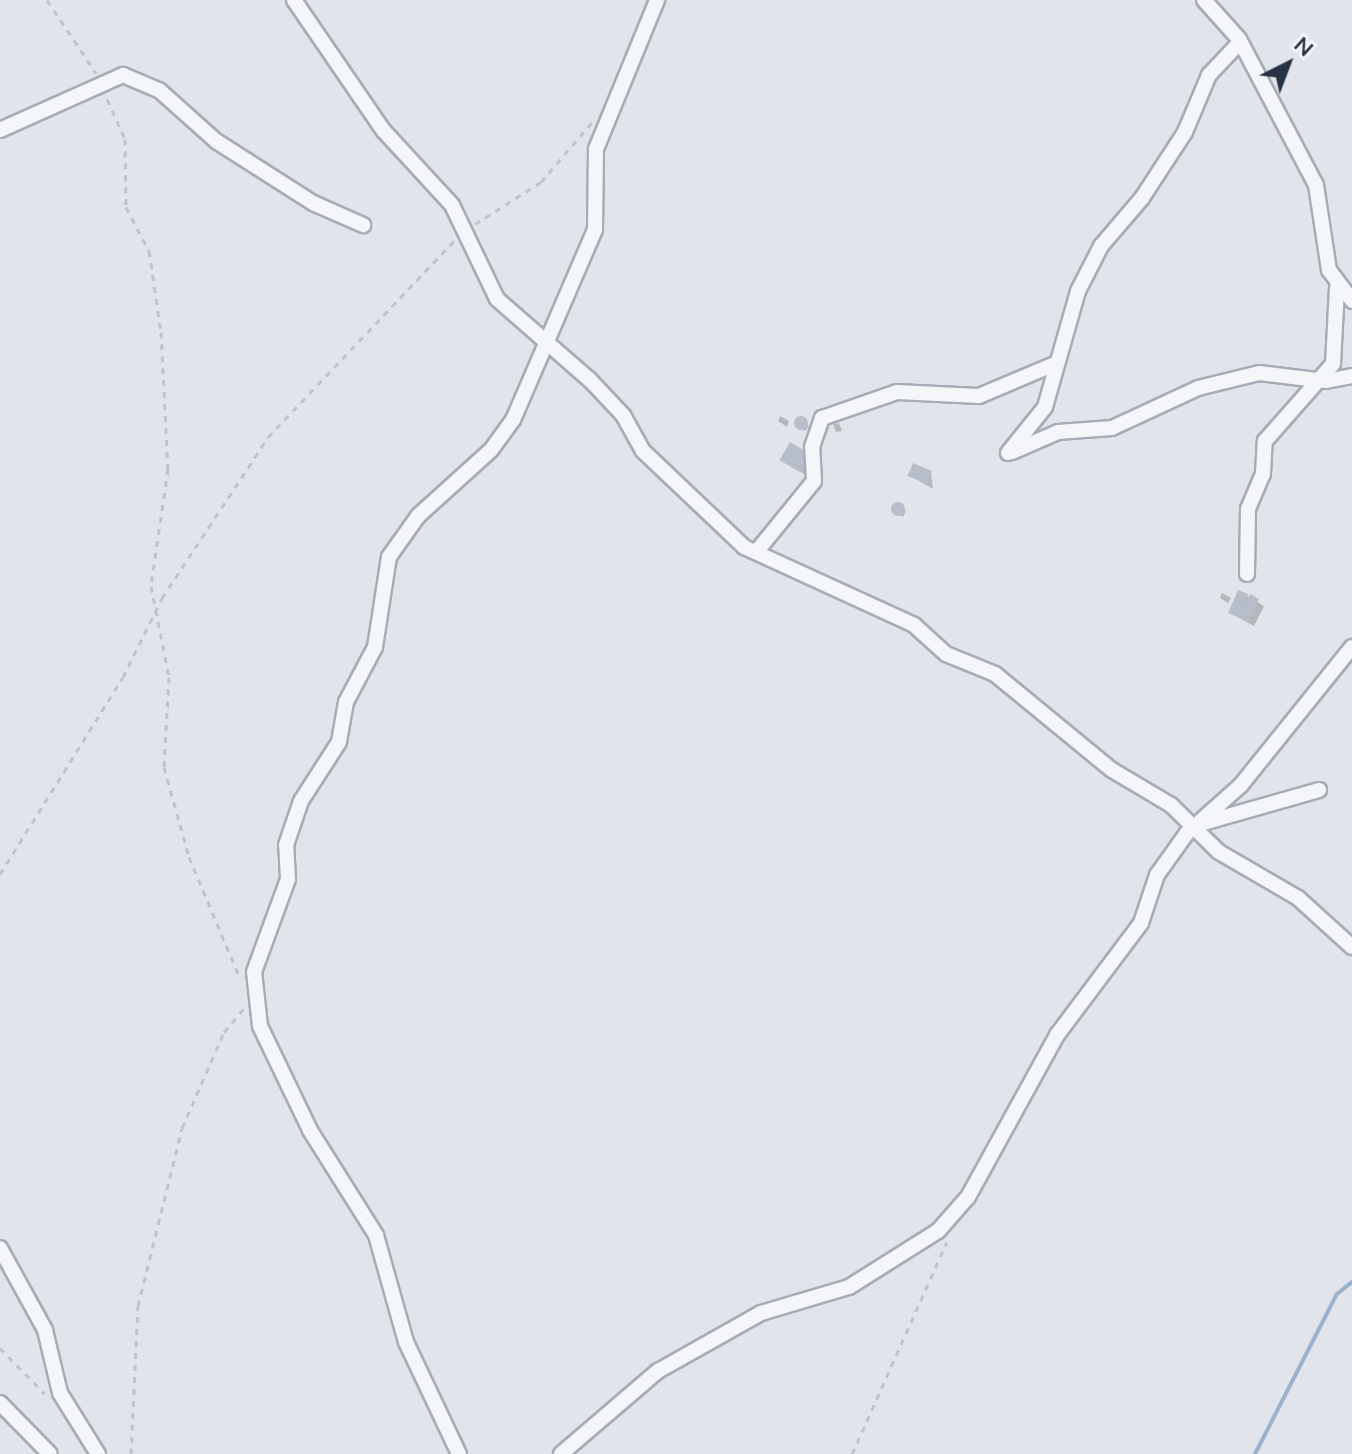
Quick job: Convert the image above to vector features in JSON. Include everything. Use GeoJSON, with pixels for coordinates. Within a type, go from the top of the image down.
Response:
{"type":"FeatureCollection","features":[{"type":"Feature","properties":{"kind":"street"},"geometry":{"type":"LineString","coordinates":[[294,0],[383,130],[447,198],[497,299],[623,415],[643,451],[757,551],[914,625],[946,654],[995,674],[1112,770],[1171,805],[1193,827],[1298,898],[1352,947]]}},
{"type":"Feature","properties":{"kind":"street"},"geometry":{"type":"LineString","coordinates":[[459,1454],[406,1342],[376,1235],[310,1130],[260,1026],[254,972],[288,879],[286,845],[301,801],[339,742],[346,702],[375,647],[389,557],[418,516],[506,432],[595,230],[596,149],[657,0]]}},
{"type":"Feature","properties":{"kind":"street"},"geometry":{"type":"LineString","coordinates":[[1204,0],[1240,42],[1316,185],[1337,287],[1336,358],[1265,441],[1263,474],[1248,509],[1247,574]]}},
{"type":"Feature","properties":{"kind":"street"},"geometry":{"type":"LineString","coordinates":[[1240,42],[1209,75],[1185,132],[1142,198],[1101,246],[1057,363],[1045,407],[1008,453],[1058,432],[1112,428],[1198,388],[1259,373],[1319,381],[1352,376]]}},
{"type":"Feature","properties":{"kind":"street"},"geometry":{"type":"LineString","coordinates":[[0,130],[123,75],[159,90],[216,141],[313,203],[363,225]]}},
{"type":"Feature","properties":{"kind":"street"},"geometry":{"type":"LineString","coordinates":[[1337,287],[1352,301]]}},
{"type":"Feature","properties":{"kind":"street"},"geometry":{"type":"LineString","coordinates":[[757,551],[814,481],[812,447],[822,418],[897,392],[979,396],[1057,363]]}},
{"type":"Feature","properties":{"kind":"street"},"geometry":{"type":"LineString","coordinates":[[561,1454],[658,1371],[761,1313],[849,1287],[908,1256],[953,1214],[1057,1035],[1141,923],[1157,875],[1193,827],[1241,785],[1352,647]]}},
{"type":"Feature","properties":{"kind":"street"},"geometry":{"type":"LineString","coordinates":[[1193,827],[1319,790]]}},
{"type":"Feature","properties":{"kind":"street"},"geometry":{"type":"LineString","coordinates":[[0,1248],[45,1330],[60,1393],[98,1454]]}},
{"type":"Feature","properties":{"kind":"street"},"geometry":{"type":"LineString","coordinates":[[0,1403],[50,1454]]}},
{"type":"Feature","properties":{"kind":"path"},"geometry":{"type":"LineString","coordinates":[[47,0],[90,60],[125,139],[126,207],[149,251],[167,432],[151,586],[169,677],[167,780],[246,1005],[224,1032],[182,1128],[138,1306],[131,1454]]}},
{"type":"Feature","properties":{"kind":"path"},"geometry":{"type":"LineString","coordinates":[[0,874],[123,677],[156,610],[268,437],[462,233],[541,182],[590,122],[610,109]]}},
{"type":"Feature","properties":{"kind":"path"},"geometry":{"type":"LineString","coordinates":[[852,1454],[929,1290],[953,1214]]}},
{"type":"Feature","properties":{"kind":"path"},"geometry":{"type":"LineString","coordinates":[[0,1348],[53,1401]]}},
{"type":"Feature","properties":{"kind":"building"},"geometry":{"type":"Polygon","coordinates":[[[801,416],[808,423],[801,430],[794,423],[801,416]]]}},
{"type":"Feature","properties":{"kind":"building"},"geometry":{"type":"Polygon","coordinates":[[[790,442],[811,454],[800,472],[780,460],[790,442]]]}},
{"type":"Feature","properties":{"kind":"building"},"geometry":{"type":"Polygon","coordinates":[[[913,463],[932,471],[927,484],[908,476],[913,463]]]}},
{"type":"Feature","properties":{"kind":"building"},"geometry":{"type":"Polygon","coordinates":[[[898,502],[905,509],[898,516],[891,509],[898,502]]]}},
{"type":"Feature","properties":{"kind":"building"},"geometry":{"type":"Polygon","coordinates":[[[1238,590],[1248,594],[1241,612],[1250,594],[1259,599],[1248,621],[1228,613],[1238,590]]]}},
{"type":"Feature","properties":{"kind":"waterway"},"geometry":{"type":"LineString","coordinates":[[1255,1454],[1337,1294],[1352,1282]]}}]}
